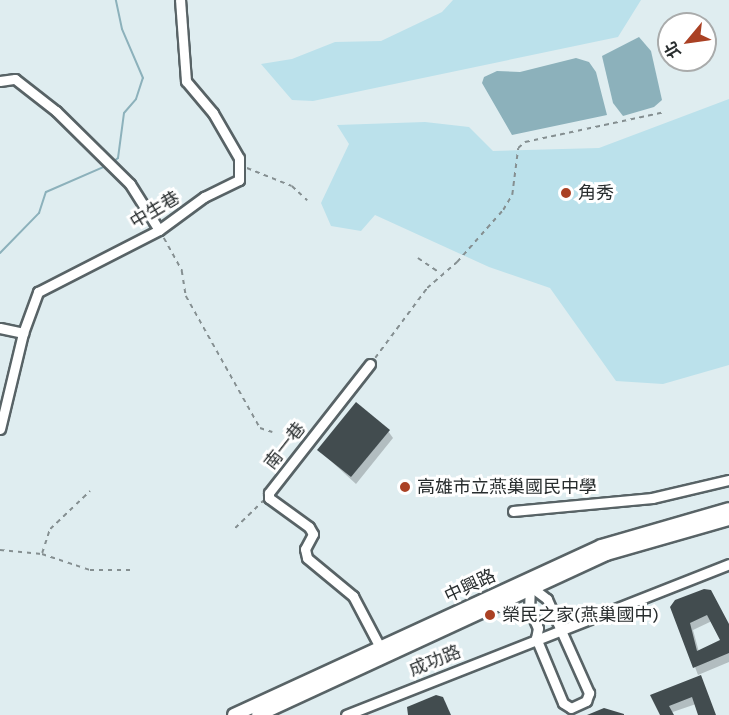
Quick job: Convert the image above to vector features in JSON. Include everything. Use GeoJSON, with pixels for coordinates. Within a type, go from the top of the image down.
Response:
{"type":"FeatureCollection","features":[{"type":"Feature","properties":{"kind":"main road","name":"中興路"},"geometry":{"type":"LineString","coordinates":[[234,715],[435,627],[601,546],[729,509]]}},
{"type":"Feature","properties":{"kind":"main road","name":"中興路"},"geometry":{"type":"LineString","coordinates":[[529,583],[606,554],[729,519]]}},
{"type":"Feature","properties":{"kind":"main road","name":"中興路"},"geometry":{"type":"LineString","coordinates":[[261,714],[382,651]]}},
{"type":"Feature","properties":{"kind":"lane"},"geometry":{"type":"LineString","coordinates":[[180,0],[186,81],[223,128],[241,166]]}},
{"type":"Feature","properties":{"kind":"lane"},"geometry":{"type":"LineString","coordinates":[[0,81],[15,79],[39,95],[118,169],[137,192],[159,230]]}},
{"type":"Feature","properties":{"kind":"lane","name":"中生巷"},"geometry":{"type":"LineString","coordinates":[[0,429],[23,333],[38,292],[159,230],[204,196],[236,185],[241,166]]}},
{"type":"Feature","properties":{"kind":"lane"},"geometry":{"type":"LineString","coordinates":[[0,328],[23,333]]}},
{"type":"Feature","properties":{"kind":"lane","name":"南一巷"},"geometry":{"type":"LineString","coordinates":[[370,364],[269,493],[269,498],[309,527],[313,534],[305,549],[307,558],[353,596],[382,651]]}},
{"type":"Feature","properties":{"kind":"lane"},"geometry":{"type":"LineString","coordinates":[[513,511],[652,498],[729,480]]}},
{"type":"Feature","properties":{"kind":"lane","name":"成功路"},"geometry":{"type":"LineString","coordinates":[[346,715],[729,564]]}},
{"type":"Feature","properties":{"kind":"lane"},"geometry":{"type":"LineString","coordinates":[[529,583],[547,599],[562,628],[589,693],[586,701],[571,708],[563,703],[536,639],[538,628],[530,608],[529,583]]}},
{"type":"Feature","properties":{"kind":"path"},"geometry":{"type":"LineString","coordinates":[[370,364],[441,273],[457,262],[503,210],[512,195],[518,148],[525,142],[665,112]]}},
{"type":"Feature","properties":{"kind":"path"},"geometry":{"type":"LineString","coordinates":[[241,166],[260,170],[292,186],[307,200]]}},
{"type":"Feature","properties":{"kind":"path"},"geometry":{"type":"LineString","coordinates":[[159,230],[182,271],[186,296],[260,428],[272,432]]}},
{"type":"Feature","properties":{"kind":"path"},"geometry":{"type":"LineString","coordinates":[[418,258],[441,273]]}},
{"type":"Feature","properties":{"kind":"path"},"geometry":{"type":"LineString","coordinates":[[42,554],[50,529],[90,491]]}},
{"type":"Feature","properties":{"kind":"path"},"geometry":{"type":"LineString","coordinates":[[235,528],[255,506],[269,498]]}},
{"type":"Feature","properties":{"kind":"path"},"geometry":{"type":"LineString","coordinates":[[0,550],[42,554],[90,570],[130,570]]}},
{"type":"Feature","properties":{"kind":"shaded area"},"geometry":{"type":"Polygon","coordinates":[[[453,0],[641,0],[618,37],[313,101],[292,100],[261,64],[292,59],[335,42],[381,41],[442,12],[453,0]]]}},
{"type":"Feature","properties":{"kind":"shaded area"},"geometry":{"type":"Polygon","coordinates":[[[639,37],[651,51],[662,100],[654,107],[623,116],[613,103],[602,56],[639,37]]]}},
{"type":"Feature","properties":{"kind":"shaded area"},"geometry":{"type":"Polygon","coordinates":[[[576,58],[589,62],[596,72],[607,115],[512,135],[482,83],[484,77],[497,71],[520,72],[576,58]]]}},
{"type":"Feature","properties":{"kind":"shaded area"},"geometry":{"type":"Polygon","coordinates":[[[729,99],[729,365],[663,384],[616,381],[550,288],[489,267],[375,215],[361,231],[331,226],[321,203],[349,144],[337,125],[425,122],[469,127],[493,151],[599,148],[729,99]]]}},
{"type":"Feature","properties":{"kind":"building"},"geometry":{"type":"Polygon","coordinates":[[[356,402],[390,430],[351,477],[317,450],[356,402]]]}},
{"type":"Feature","properties":{"kind":"building"},"geometry":{"type":"Polygon","coordinates":[[[704,589],[711,590],[729,624],[729,653],[693,668],[670,607],[675,600],[704,589]],[[707,615],[690,623],[697,651],[720,640],[707,615]]]}},
{"type":"Feature","properties":{"kind":"building"},"geometry":{"type":"Polygon","coordinates":[[[701,675],[716,715],[698,715],[692,697],[669,706],[674,715],[660,715],[650,695],[701,675]]]}},
{"type":"Feature","properties":{"kind":"building"},"geometry":{"type":"Polygon","coordinates":[[[436,695],[443,697],[451,715],[408,715],[407,707],[436,695]]]}},
{"type":"Feature","properties":{"kind":"building"},"geometry":{"type":"Polygon","coordinates":[[[604,708],[624,714],[624,715],[587,715],[604,708]]]}},
{"type":"Feature","properties":{"kind":"waterway"},"geometry":{"type":"LineString","coordinates":[[113,162],[118,158],[124,113],[136,99],[143,78],[122,29],[116,0]]}},
{"type":"Feature","properties":{"kind":"waterway"},"geometry":{"type":"LineString","coordinates":[[0,253],[39,213],[46,192],[108,165]]}},
{"type":"Feature","properties":{"kind":"place","name":"角秀"},"geometry":{"type":"Point","coordinates":[566,193]}},
{"type":"Feature","properties":{"kind":"place","name":"高雄市立燕巢國民中學"},"geometry":{"type":"Point","coordinates":[405,487]}},
{"type":"Feature","properties":{"kind":"place","name":"榮民之家(燕巢國中)"},"geometry":{"type":"Point","coordinates":[490,615]}}]}
